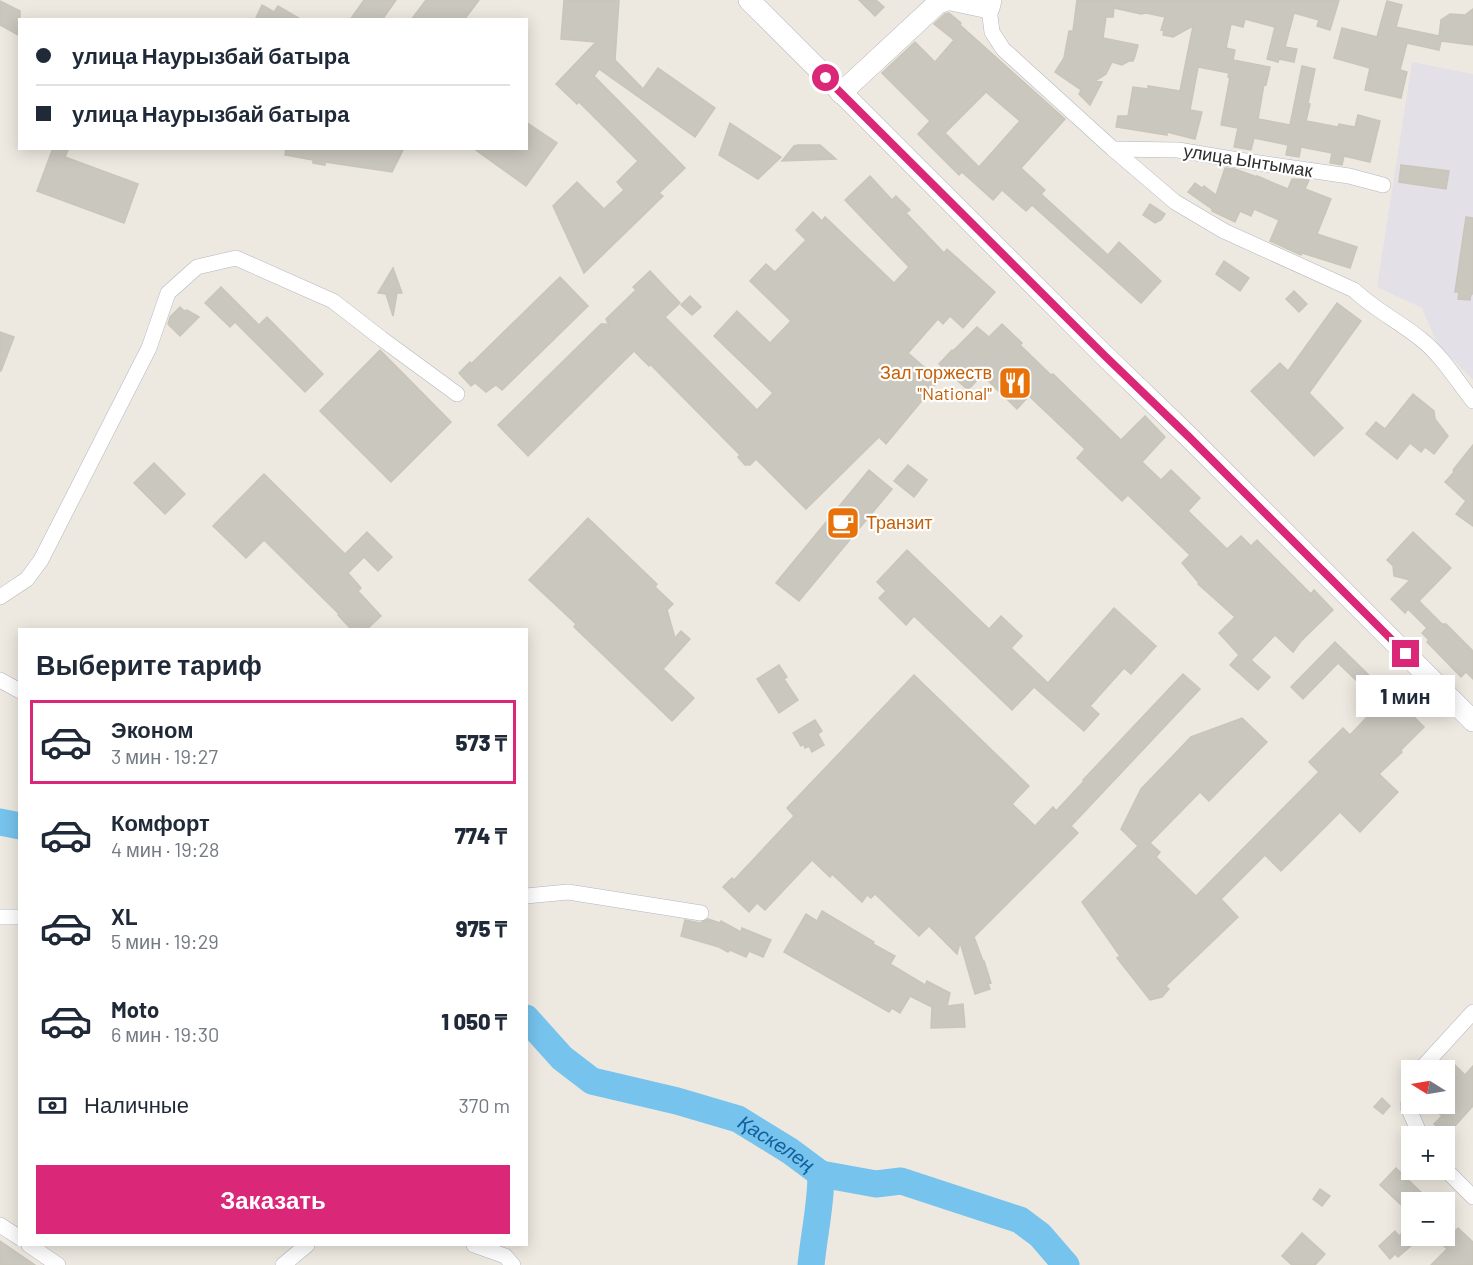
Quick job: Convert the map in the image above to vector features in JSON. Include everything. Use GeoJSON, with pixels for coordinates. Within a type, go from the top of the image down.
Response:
{"type":"FeatureCollection","features":[{"type":"Feature","properties":{"kind":"main road"},"geometry":{"type":"LineString","coordinates":[[749,0],[1473,722]]}},
{"type":"Feature","properties":{"kind":"main road"},"geometry":{"type":"LineString","coordinates":[[841,93],[938,3],[949,0],[990,4]]}},
{"type":"Feature","properties":{"kind":"street"},"geometry":{"type":"LineString","coordinates":[[990,4],[992,32],[1004,49],[1175,202],[1224,231],[1354,291],[1424,341],[1437,354],[1473,401]]}},
{"type":"Feature","properties":{"kind":"street","name":"улица Ынтымак"},"geometry":{"type":"LineString","coordinates":[[1113,148],[1178,150],[1349,176],[1383,184]]}},
{"type":"Feature","properties":{"kind":"street"},"geometry":{"type":"LineString","coordinates":[[0,597],[27,579],[41,560],[148,348],[168,293],[197,267],[236,258],[333,301],[457,394]]}},
{"type":"Feature","properties":{"kind":"street"},"geometry":{"type":"LineString","coordinates":[[0,680],[18,690]]}},
{"type":"Feature","properties":{"kind":"street"},"geometry":{"type":"LineString","coordinates":[[528,896],[568,892],[701,913]]}},
{"type":"Feature","properties":{"kind":"street"},"geometry":{"type":"LineString","coordinates":[[0,917],[18,917]]}},
{"type":"Feature","properties":{"kind":"street"},"geometry":{"type":"LineString","coordinates":[[1429,1060],[1473,1012]]}},
{"type":"Feature","properties":{"kind":"street"},"geometry":{"type":"LineString","coordinates":[[1455,1179],[1469,1193]]}},
{"type":"Feature","properties":{"kind":"street"},"geometry":{"type":"LineString","coordinates":[[0,1225],[18,1237]]}},
{"type":"Feature","properties":{"kind":"street"},"geometry":{"type":"LineString","coordinates":[[30,1246],[58,1265]]}},
{"type":"Feature","properties":{"kind":"street"},"geometry":{"type":"LineString","coordinates":[[283,1265],[306,1246]]}},
{"type":"Feature","properties":{"kind":"street"},"geometry":{"type":"LineString","coordinates":[[477,1246],[505,1256],[513,1265]]}},
{"type":"Feature","properties":{"kind":"shaded area"},"geometry":{"type":"Polygon","coordinates":[[[1412,62],[1473,74],[1473,380],[1437,343],[1422,308],[1377,287],[1412,62]]]}},
{"type":"Feature","properties":{"kind":"building"},"geometry":{"type":"Polygon","coordinates":[[[364,0],[396,0],[383,18],[351,18],[364,0]]]}},
{"type":"Feature","properties":{"kind":"building"},"geometry":{"type":"Polygon","coordinates":[[[426,0],[479,0],[466,18],[412,18],[426,0]]]}},
{"type":"Feature","properties":{"kind":"building"},"geometry":{"type":"Polygon","coordinates":[[[564,0],[619,0],[615,60],[643,89],[658,68],[715,108],[695,137],[599,69],[594,76],[685,168],[659,193],[663,196],[584,273],[553,206],[577,182],[604,209],[624,190],[617,182],[638,161],[579,102],[577,104],[556,84],[596,42],[561,39],[564,0]]]}},
{"type":"Feature","properties":{"kind":"building"},"geometry":{"type":"Polygon","coordinates":[[[859,0],[876,0],[884,7],[875,16],[859,0]]]}},
{"type":"Feature","properties":{"kind":"building"},"geometry":{"type":"Polygon","coordinates":[[[1077,0],[1339,0],[1330,30],[1317,26],[1319,20],[1294,13],[1285,47],[1297,49],[1294,62],[1267,59],[1275,27],[1245,19],[1243,27],[1231,24],[1226,48],[1235,50],[1233,60],[1270,67],[1266,85],[1264,84],[1258,119],[1290,125],[1302,66],[1315,69],[1306,121],[1338,127],[1339,124],[1355,127],[1358,115],[1380,121],[1370,162],[1344,156],[1342,165],[1330,163],[1332,153],[1301,147],[1299,157],[1286,155],[1288,145],[1254,138],[1251,150],[1234,147],[1238,128],[1221,125],[1229,73],[1198,67],[1190,110],[1202,112],[1195,139],[1167,132],[1167,135],[1116,127],[1118,116],[1128,116],[1133,87],[1148,89],[1148,86],[1180,91],[1193,26],[1173,37],[1163,35],[1164,31],[1161,30],[1165,17],[1114,8],[1113,17],[1106,17],[1103,38],[1138,45],[1133,61],[1122,65],[1112,62],[1106,74],[1095,81],[1102,82],[1090,105],[1079,94],[1081,90],[1055,72],[1064,58],[1069,31],[1073,31],[1077,0]]]}},
{"type":"Feature","properties":{"kind":"building"},"geometry":{"type":"Polygon","coordinates":[[[0,1],[20,11],[18,35],[0,25],[0,1]]]}},
{"type":"Feature","properties":{"kind":"building"},"geometry":{"type":"Polygon","coordinates":[[[1387,1],[1402,5],[1396,27],[1439,36],[1441,20],[1450,14],[1465,15],[1473,9],[1473,45],[1441,41],[1439,50],[1407,43],[1400,70],[1407,72],[1401,98],[1365,90],[1370,68],[1334,58],[1342,28],[1377,37],[1387,1]]]}},
{"type":"Feature","properties":{"kind":"building"},"geometry":{"type":"Polygon","coordinates":[[[262,5],[274,12],[278,6],[299,18],[256,18],[262,5]]]}},
{"type":"Feature","properties":{"kind":"building"},"geometry":{"type":"Polygon","coordinates":[[[949,13],[961,23],[960,25],[1065,119],[1021,168],[1045,190],[1041,194],[1108,255],[1119,242],[1161,281],[1141,303],[1032,205],[1026,211],[1002,190],[993,200],[962,172],[959,175],[918,134],[930,121],[882,73],[915,42],[935,62],[954,40],[934,24],[949,13]],[[986,92],[945,133],[979,167],[1020,121],[986,92]]]}},
{"type":"Feature","properties":{"kind":"building"},"geometry":{"type":"Polygon","coordinates":[[[528,123],[557,143],[526,186],[476,150],[528,150],[528,123]]]}},
{"type":"Feature","properties":{"kind":"building"},"geometry":{"type":"Polygon","coordinates":[[[730,123],[781,157],[758,179],[719,155],[730,123]]]}},
{"type":"Feature","properties":{"kind":"building"},"geometry":{"type":"Polygon","coordinates":[[[820,145],[836,159],[782,161],[794,146],[820,145]]]}},
{"type":"Feature","properties":{"kind":"building"},"geometry":{"type":"Polygon","coordinates":[[[52,150],[68,150],[65,157],[138,184],[124,223],[37,191],[52,150]]]}},
{"type":"Feature","properties":{"kind":"building"},"geometry":{"type":"Polygon","coordinates":[[[286,150],[403,150],[392,172],[325,162],[325,165],[313,163],[313,160],[285,155],[286,150]]]}},
{"type":"Feature","properties":{"kind":"building"},"geometry":{"type":"Polygon","coordinates":[[[1401,165],[1449,171],[1446,189],[1399,182],[1401,165]]]}},
{"type":"Feature","properties":{"kind":"building"},"geometry":{"type":"Polygon","coordinates":[[[1225,168],[1257,176],[1288,189],[1292,179],[1309,180],[1305,189],[1331,199],[1317,234],[1357,247],[1350,268],[1302,253],[1301,255],[1270,241],[1279,220],[1254,209],[1251,216],[1240,211],[1235,222],[1212,211],[1188,192],[1195,183],[1202,188],[1204,186],[1216,195],[1225,168]]]}},
{"type":"Feature","properties":{"kind":"building"},"geometry":{"type":"Polygon","coordinates":[[[870,176],[892,200],[896,196],[910,210],[906,213],[944,253],[947,249],[995,292],[963,328],[950,316],[943,324],[938,319],[908,353],[939,380],[886,444],[879,437],[806,509],[756,459],[750,465],[745,465],[738,457],[740,455],[650,364],[649,366],[634,351],[528,456],[498,425],[601,324],[606,324],[610,328],[606,319],[636,290],[633,287],[650,271],[680,303],[665,317],[757,410],[773,393],[714,336],[737,311],[770,343],[791,321],[750,281],[766,264],[775,272],[806,240],[796,230],[813,212],[822,221],[825,217],[894,283],[909,267],[845,200],[870,176]]]}},
{"type":"Feature","properties":{"kind":"building"},"geometry":{"type":"Polygon","coordinates":[[[1150,204],[1165,214],[1155,223],[1143,215],[1150,204]]]}},
{"type":"Feature","properties":{"kind":"building"},"geometry":{"type":"Polygon","coordinates":[[[1466,217],[1473,218],[1473,294],[1470,300],[1458,299],[1459,292],[1455,292],[1466,217]]]}},
{"type":"Feature","properties":{"kind":"building"},"geometry":{"type":"Polygon","coordinates":[[[1224,261],[1249,278],[1240,291],[1216,274],[1224,261]]]}},
{"type":"Feature","properties":{"kind":"building"},"geometry":{"type":"Polygon","coordinates":[[[393,268],[402,293],[397,293],[393,316],[386,294],[378,293],[393,268]]]}},
{"type":"Feature","properties":{"kind":"building"},"geometry":{"type":"Polygon","coordinates":[[[560,277],[588,306],[502,390],[496,385],[486,392],[475,383],[471,386],[459,373],[560,277]]]}},
{"type":"Feature","properties":{"kind":"building"},"geometry":{"type":"Polygon","coordinates":[[[221,287],[259,325],[267,317],[323,374],[305,392],[235,322],[230,327],[205,303],[221,287]]]}},
{"type":"Feature","properties":{"kind":"building"},"geometry":{"type":"Polygon","coordinates":[[[1294,291],[1307,304],[1299,312],[1286,299],[1294,291]]]}},
{"type":"Feature","properties":{"kind":"building"},"geometry":{"type":"Polygon","coordinates":[[[690,296],[701,307],[692,315],[681,305],[690,296]]]}},
{"type":"Feature","properties":{"kind":"building"},"geometry":{"type":"Polygon","coordinates":[[[1337,303],[1361,321],[1309,393],[1343,428],[1314,456],[1251,391],[1280,363],[1288,371],[1337,303]]]}},
{"type":"Feature","properties":{"kind":"building"},"geometry":{"type":"Polygon","coordinates":[[[180,307],[199,317],[180,336],[168,324],[170,317],[180,307]]]}},
{"type":"Feature","properties":{"kind":"building"},"geometry":{"type":"Polygon","coordinates":[[[1002,324],[1022,343],[1020,345],[1121,440],[1145,416],[1165,437],[1142,462],[1161,480],[1171,470],[1200,498],[1188,511],[1227,549],[1241,536],[1251,546],[1257,540],[1311,594],[1314,590],[1333,610],[1293,652],[1275,635],[1251,660],[1270,677],[1258,690],[1230,665],[1239,655],[1219,633],[1235,617],[1198,584],[1182,563],[1190,555],[1128,495],[1122,501],[1077,458],[1085,449],[1029,396],[1017,409],[982,375],[968,390],[939,364],[977,327],[989,337],[1002,324]]]}},
{"type":"Feature","properties":{"kind":"building"},"geometry":{"type":"Polygon","coordinates":[[[0,332],[14,337],[1,371],[0,371],[0,332]]]}},
{"type":"Feature","properties":{"kind":"building"},"geometry":{"type":"Polygon","coordinates":[[[380,350],[451,422],[391,482],[320,411],[380,350]]]}},
{"type":"Feature","properties":{"kind":"building"},"geometry":{"type":"Polygon","coordinates":[[[1413,394],[1434,411],[1435,419],[1448,436],[1434,454],[1425,447],[1421,452],[1410,443],[1397,459],[1366,434],[1376,422],[1385,429],[1413,394]]]}},
{"type":"Feature","properties":{"kind":"building"},"geometry":{"type":"Polygon","coordinates":[[[1473,445],[1473,526],[1456,514],[1466,501],[1445,482],[1473,445]]]}},
{"type":"Feature","properties":{"kind":"building"},"geometry":{"type":"Polygon","coordinates":[[[154,463],[185,494],[165,514],[134,483],[154,463]]]}},
{"type":"Feature","properties":{"kind":"building"},"geometry":{"type":"Polygon","coordinates":[[[908,465],[927,480],[914,497],[894,481],[908,465]]]}},
{"type":"Feature","properties":{"kind":"building"},"geometry":{"type":"Polygon","coordinates":[[[869,470],[892,489],[799,601],[776,583],[869,470]]]}},
{"type":"Feature","properties":{"kind":"building"},"geometry":{"type":"Polygon","coordinates":[[[264,474],[345,554],[367,532],[392,557],[378,571],[364,557],[348,573],[361,588],[358,591],[381,616],[368,628],[350,628],[339,614],[264,540],[246,558],[213,526],[264,474]]]}},
{"type":"Feature","properties":{"kind":"building"},"geometry":{"type":"Polygon","coordinates":[[[588,518],[657,584],[655,587],[673,604],[667,610],[675,638],[681,631],[690,639],[663,669],[694,698],[672,721],[574,627],[576,624],[529,580],[588,518]]]}},
{"type":"Feature","properties":{"kind":"building"},"geometry":{"type":"Polygon","coordinates":[[[1413,532],[1451,568],[1419,601],[1473,651],[1473,679],[1466,672],[1461,677],[1427,642],[1429,640],[1422,633],[1427,628],[1408,609],[1405,613],[1391,599],[1410,580],[1394,576],[1393,566],[1387,560],[1413,532]]]}},
{"type":"Feature","properties":{"kind":"building"},"geometry":{"type":"Polygon","coordinates":[[[907,550],[989,629],[1001,616],[1022,636],[1011,648],[1048,683],[1114,608],[1156,646],[1131,674],[1124,668],[1090,706],[1099,714],[1084,731],[1034,687],[1012,710],[914,616],[906,625],[879,598],[886,591],[877,582],[907,550]]]}},
{"type":"Feature","properties":{"kind":"building"},"geometry":{"type":"Polygon","coordinates":[[[1335,642],[1424,727],[1379,774],[1398,792],[1360,832],[1340,812],[1281,871],[1265,855],[1221,899],[1238,917],[1166,986],[1169,989],[1162,997],[1150,1000],[1117,958],[1120,956],[1082,902],[1138,846],[1121,829],[1141,789],[1191,737],[1242,718],[1267,742],[1209,801],[1200,792],[1150,843],[1160,852],[1156,857],[1196,896],[1319,772],[1309,762],[1343,728],[1350,735],[1367,717],[1361,710],[1371,700],[1357,686],[1360,684],[1338,663],[1303,699],[1291,687],[1335,642]]]}},
{"type":"Feature","properties":{"kind":"building"},"geometry":{"type":"Polygon","coordinates":[[[779,665],[787,677],[784,679],[798,700],[779,713],[757,679],[779,665]]]}},
{"type":"Feature","properties":{"kind":"building"},"geometry":{"type":"Polygon","coordinates":[[[1183,674],[1200,689],[1071,826],[1078,833],[974,937],[991,983],[988,984],[990,989],[975,994],[960,942],[957,954],[929,926],[919,936],[875,894],[871,898],[867,895],[862,902],[832,874],[830,877],[812,860],[765,910],[757,903],[749,912],[723,887],[732,878],[734,880],[794,816],[787,808],[914,675],[1029,786],[1012,804],[1035,826],[1053,807],[1056,811],[1183,674]]]}},
{"type":"Feature","properties":{"kind":"building"},"geometry":{"type":"Polygon","coordinates":[[[815,720],[822,731],[818,734],[824,745],[812,752],[809,746],[805,748],[803,744],[801,746],[793,733],[815,720]]]}},
{"type":"Feature","properties":{"kind":"building"},"geometry":{"type":"Polygon","coordinates":[[[822,911],[895,956],[890,964],[925,985],[927,981],[950,993],[947,1006],[963,1004],[965,1027],[931,1028],[932,1007],[910,996],[900,1013],[892,1008],[889,1012],[784,952],[806,914],[817,921],[822,911]]]}},
{"type":"Feature","properties":{"kind":"building"},"geometry":{"type":"Polygon","coordinates":[[[708,919],[720,923],[721,921],[741,932],[742,928],[771,940],[763,957],[749,951],[746,957],[681,936],[685,920],[700,923],[708,919]]]}},
{"type":"Feature","properties":{"kind":"building"},"geometry":{"type":"Polygon","coordinates":[[[1455,1065],[1465,1075],[1473,1066],[1473,1106],[1455,1126],[1436,1126],[1434,1124],[1442,1116],[1440,1114],[1455,1114],[1455,1065]]]}},
{"type":"Feature","properties":{"kind":"building"},"geometry":{"type":"Polygon","coordinates":[[[1382,1098],[1390,1106],[1383,1114],[1374,1107],[1382,1098]]]}},
{"type":"Feature","properties":{"kind":"building"},"geometry":{"type":"Polygon","coordinates":[[[1396,1168],[1401,1173],[1401,1180],[1408,1180],[1421,1192],[1401,1192],[1401,1205],[1380,1185],[1396,1168]]]}},
{"type":"Feature","properties":{"kind":"building"},"geometry":{"type":"Polygon","coordinates":[[[1320,1189],[1330,1196],[1322,1206],[1313,1199],[1320,1189]]]}},
{"type":"Feature","properties":{"kind":"building"},"geometry":{"type":"Polygon","coordinates":[[[1458,1228],[1473,1242],[1473,1265],[1431,1265],[1447,1249],[1444,1246],[1455,1246],[1455,1231],[1458,1228]]]}},
{"type":"Feature","properties":{"kind":"building"},"geometry":{"type":"Polygon","coordinates":[[[1395,1231],[1399,1236],[1401,1234],[1401,1246],[1411,1246],[1398,1257],[1395,1254],[1390,1259],[1379,1246],[1395,1231]]]}},
{"type":"Feature","properties":{"kind":"building"},"geometry":{"type":"Polygon","coordinates":[[[1302,1233],[1325,1254],[1315,1265],[1292,1265],[1282,1256],[1302,1233]]]}},
{"type":"Feature","properties":{"kind":"building"},"geometry":{"type":"Polygon","coordinates":[[[0,1241],[35,1265],[0,1265],[0,1241]]]}},
{"type":"Feature","properties":{"kind":"waterway","name":"Қаскелең"},"geometry":{"type":"LineString","coordinates":[[0,822],[18,826]]}},
{"type":"Feature","properties":{"kind":"waterway","name":"Қаскелең"},"geometry":{"type":"LineString","coordinates":[[528,1020],[562,1058],[592,1081],[677,1101],[738,1119],[790,1151],[821,1174],[876,1184],[901,1181],[1020,1220],[1040,1235],[1066,1265]]}},
{"type":"Feature","properties":{"kind":"waterway"},"geometry":{"type":"LineString","coordinates":[[811,1265],[821,1174]]}},
{"type":"Feature","properties":{"kind":"place","name":"Зал торжеств \"National\""},"geometry":{"type":"Point","coordinates":[1015,383]}},
{"type":"Feature","properties":{"kind":"place","name":"Транзит"},"geometry":{"type":"Point","coordinates":[843,523]}},
{"type":"Feature","properties":{"kind":"route"},"geometry":{"type":"LineString","coordinates":[[826,78],[1406,654]]}}]}
